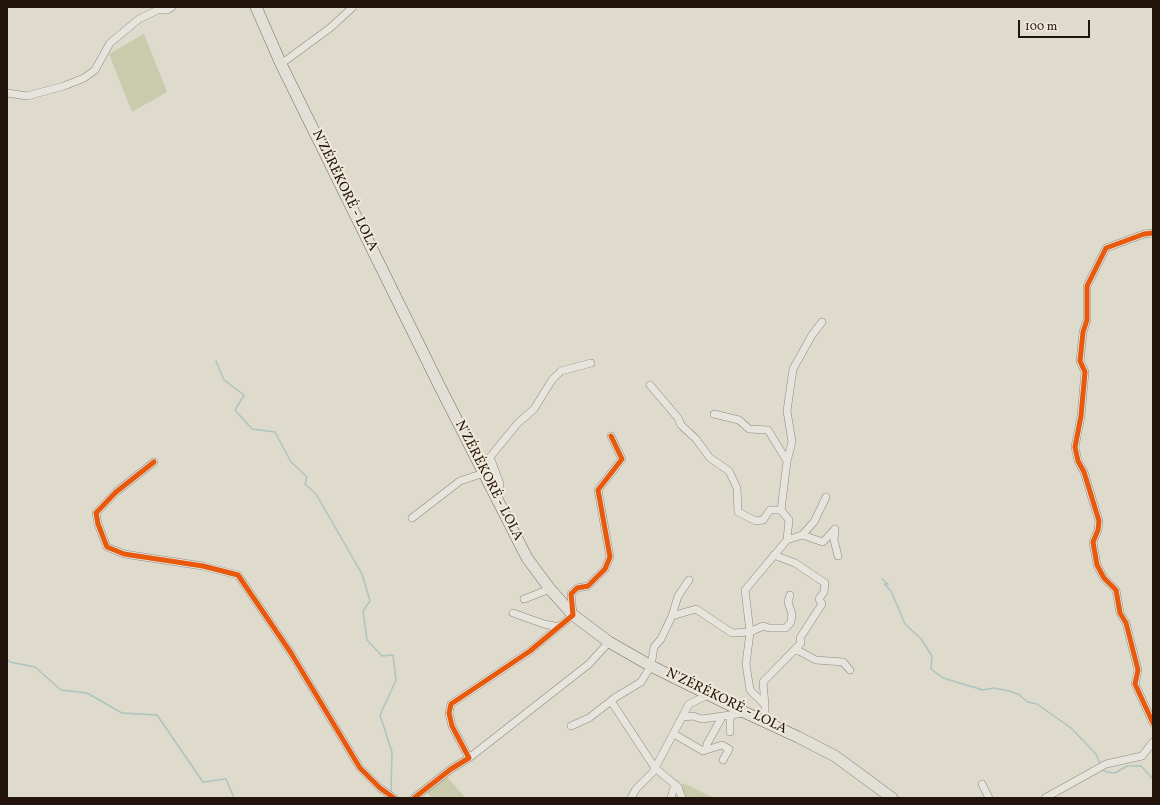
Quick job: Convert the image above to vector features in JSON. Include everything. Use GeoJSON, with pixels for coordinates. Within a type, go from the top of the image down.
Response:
{"type":"FeatureCollection","features":[{"type":"Feature","properties":{"kind":"highway","name":"N'ZÉRÉKORÉ - LOLA"},"geometry":{"type":"LineString","coordinates":[[256,7],[281,64],[527,558],[550,589],[573,615],[609,642],[651,666],[835,756],[892,798]]}},
{"type":"Feature","properties":{"kind":"street"},"geometry":{"type":"LineString","coordinates":[[7,93],[27,96],[64,86],[84,78],[95,70],[110,44],[139,19],[158,10],[167,10],[172,7]]}},
{"type":"Feature","properties":{"kind":"street"},"geometry":{"type":"LineString","coordinates":[[281,64],[330,28],[353,7]]}},
{"type":"Feature","properties":{"kind":"street"},"geometry":{"type":"LineString","coordinates":[[1153,233],[1144,234],[1106,248],[1087,286],[1087,320],[1083,332],[1080,361],[1085,372],[1081,416],[1075,447],[1078,461],[1084,472],[1099,521],[1098,530],[1093,542],[1097,565],[1104,578],[1116,590],[1120,613],[1126,623],[1138,670],[1135,684],[1153,723]]}},
{"type":"Feature","properties":{"kind":"street"},"geometry":{"type":"LineString","coordinates":[[787,540],[789,520],[782,510],[787,461],[792,442],[787,411],[793,369],[812,335],[822,322]]}},
{"type":"Feature","properties":{"kind":"street"},"geometry":{"type":"LineString","coordinates":[[497,498],[500,484],[490,457],[518,423],[534,409],[552,380],[561,371],[591,363]]}},
{"type":"Feature","properties":{"kind":"street"},"geometry":{"type":"LineString","coordinates":[[650,384],[678,418],[681,425],[696,439],[710,458],[729,471],[737,488],[738,512],[756,521],[763,520],[770,510],[782,510]]}},
{"type":"Feature","properties":{"kind":"street"},"geometry":{"type":"LineString","coordinates":[[714,414],[739,420],[750,429],[768,430],[787,461]]}},
{"type":"Feature","properties":{"kind":"street"},"geometry":{"type":"LineString","coordinates":[[470,758],[452,726],[449,713],[451,704],[530,651],[573,615],[571,594],[576,588],[588,586],[605,569],[610,557],[598,490],[622,459],[611,436]]}},
{"type":"Feature","properties":{"kind":"street"},"geometry":{"type":"LineString","coordinates":[[154,462],[116,492],[96,512],[98,524],[107,547],[124,554],[204,566],[238,575],[291,653],[360,768],[380,788],[394,798]]}},
{"type":"Feature","properties":{"kind":"street"},"geometry":{"type":"LineString","coordinates":[[412,518],[460,481],[484,472]]}},
{"type":"Feature","properties":{"kind":"street"},"geometry":{"type":"LineString","coordinates":[[765,705],[750,690],[746,664],[750,632],[745,590],[787,540],[802,535],[814,522],[826,497]]}},
{"type":"Feature","properties":{"kind":"street"},"geometry":{"type":"LineString","coordinates":[[802,535],[824,542],[835,529],[834,540],[838,556]]}},
{"type":"Feature","properties":{"kind":"street"},"geometry":{"type":"LineString","coordinates":[[765,721],[763,682],[801,643],[800,638],[822,604],[820,599],[824,592],[825,583],[795,563],[774,555]]}},
{"type":"Feature","properties":{"kind":"street"},"geometry":{"type":"LineString","coordinates":[[571,726],[589,718],[611,701],[641,682],[651,666],[654,647],[661,639],[672,616],[678,596],[689,580]]}},
{"type":"Feature","properties":{"kind":"street"},"geometry":{"type":"LineString","coordinates":[[524,599],[550,589]]}},
{"type":"Feature","properties":{"kind":"street"},"geometry":{"type":"LineString","coordinates":[[672,616],[696,609],[732,633],[750,632],[763,626],[769,628],[786,628],[791,622],[792,614],[788,602],[790,595]]}},
{"type":"Feature","properties":{"kind":"street"},"geometry":{"type":"LineString","coordinates":[[513,613],[544,624],[559,627]]}},
{"type":"Feature","properties":{"kind":"street"},"geometry":{"type":"LineString","coordinates":[[414,798],[450,769],[470,758],[589,664],[609,642]]}},
{"type":"Feature","properties":{"kind":"street"},"geometry":{"type":"LineString","coordinates":[[794,651],[799,651],[816,660],[843,662],[850,670]]}},
{"type":"Feature","properties":{"kind":"street"},"geometry":{"type":"LineString","coordinates":[[631,798],[655,768],[689,704],[710,694]]}},
{"type":"Feature","properties":{"kind":"street"},"geometry":{"type":"LineString","coordinates":[[611,701],[655,768],[678,787],[682,798]]}},
{"type":"Feature","properties":{"kind":"street"},"geometry":{"type":"LineString","coordinates":[[683,717],[693,716],[702,719],[746,713]]}},
{"type":"Feature","properties":{"kind":"street"},"geometry":{"type":"LineString","coordinates":[[730,732],[730,719],[732,714]]}},
{"type":"Feature","properties":{"kind":"street"},"geometry":{"type":"LineString","coordinates":[[706,750],[707,744],[722,717]]}},
{"type":"Feature","properties":{"kind":"street"},"geometry":{"type":"LineString","coordinates":[[674,734],[703,751],[722,745],[729,749],[723,760]]}},
{"type":"Feature","properties":{"kind":"street"},"geometry":{"type":"LineString","coordinates":[[1045,798],[1106,764],[1142,756],[1153,742]]}},
{"type":"Feature","properties":{"kind":"street"},"geometry":{"type":"LineString","coordinates":[[671,798],[675,784]]}},
{"type":"Feature","properties":{"kind":"street"},"geometry":{"type":"LineString","coordinates":[[982,784],[988,798]]}},
{"type":"Feature","properties":{"kind":"green space"},"geometry":{"type":"Polygon","coordinates":[[[144,34],[167,92],[132,112],[109,54],[144,34]]]}},
{"type":"Feature","properties":{"kind":"green space"},"geometry":{"type":"Polygon","coordinates":[[[446,776],[464,796],[461,798],[432,798],[426,791],[446,776]]]}},
{"type":"Feature","properties":{"kind":"green space"},"geometry":{"type":"Polygon","coordinates":[[[683,783],[714,798],[676,798],[683,783]]]}},
{"type":"Feature","properties":{"kind":"waterway"},"geometry":{"type":"LineString","coordinates":[[216,361],[224,380],[244,395],[235,410],[252,429],[275,432],[291,462],[307,477],[305,484],[316,494],[362,574],[370,601],[363,611],[367,640],[382,656],[393,655],[396,680],[380,715],[392,752],[391,792]]}},
{"type":"Feature","properties":{"kind":"waterway"},"geometry":{"type":"LineString","coordinates":[[882,579],[888,584],[884,584],[891,591],[905,624],[921,639],[932,656],[931,669],[943,678],[983,690],[994,688],[1009,691],[1018,694],[1028,702],[1037,704],[1071,728],[1096,754],[1100,764]]}},
{"type":"Feature","properties":{"kind":"waterway"},"geometry":{"type":"LineString","coordinates":[[7,659],[10,662],[35,667],[61,690],[87,693],[122,713],[157,715],[203,782],[226,779],[234,798]]}},
{"type":"Feature","properties":{"kind":"waterway"},"geometry":{"type":"LineString","coordinates":[[1102,769],[1106,772],[1115,773],[1127,766],[1141,766],[1153,779]]}},
{"type":"Feature","properties":{"kind":"cycle path"},"geometry":{"type":"LineString","coordinates":[[1153,233],[1144,234],[1106,248],[1087,286],[1087,320],[1083,332],[1080,361],[1085,372],[1081,416],[1075,447],[1078,461],[1084,472],[1099,521],[1098,530],[1093,542],[1097,565],[1104,578],[1116,590],[1120,613],[1126,623],[1138,670],[1135,684],[1153,723]]}},
{"type":"Feature","properties":{"kind":"cycle path"},"geometry":{"type":"LineString","coordinates":[[414,798],[451,769],[469,758],[452,726],[449,713],[451,704],[530,651],[573,615],[571,594],[577,588],[588,586],[605,569],[610,557],[598,490],[622,459],[611,436]]}},
{"type":"Feature","properties":{"kind":"cycle path"},"geometry":{"type":"LineString","coordinates":[[154,462],[116,492],[96,513],[98,524],[107,547],[124,554],[203,566],[238,575],[291,653],[360,768],[380,788],[394,798]]}}]}
